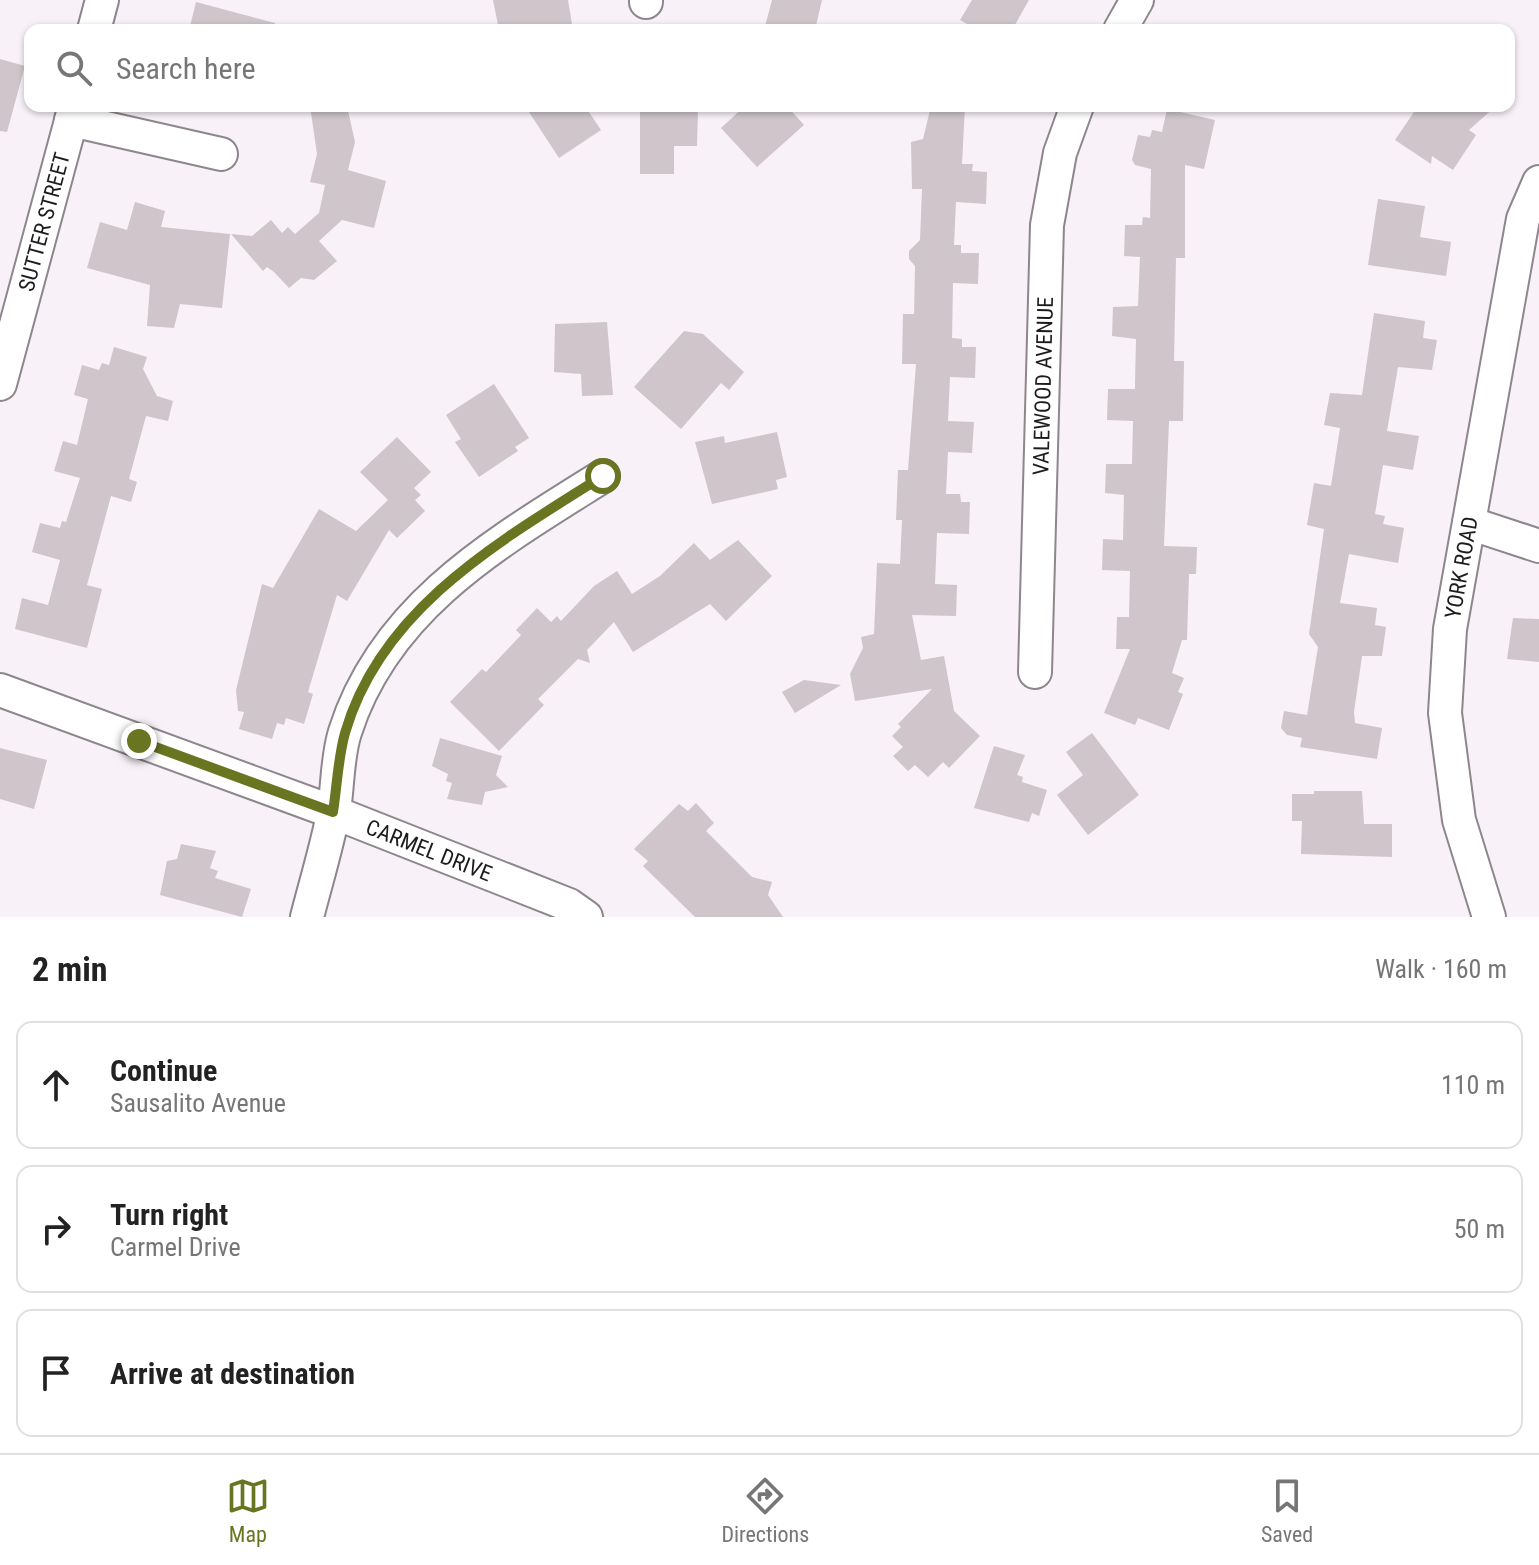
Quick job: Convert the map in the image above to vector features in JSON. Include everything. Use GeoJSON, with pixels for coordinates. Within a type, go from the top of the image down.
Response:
{"type":"FeatureCollection","features":[{"type":"Feature","properties":{"kind":"street"},"geometry":{"type":"LineString","coordinates":[[96,24],[102,0]]}},
{"type":"Feature","properties":{"kind":"street"},"geometry":{"type":"LineString","coordinates":[[1123,24],[1137,0]]}},
{"type":"Feature","properties":{"kind":"street","name":"VALEWOOD AVENUE"},"geometry":{"type":"LineString","coordinates":[[1035,672],[1047,225],[1060,153],[1075,112]]}},
{"type":"Feature","properties":{"kind":"street"},"geometry":{"type":"LineString","coordinates":[[73,113],[221,154]]}},
{"type":"Feature","properties":{"kind":"street","name":"SUTTER STREET"},"geometry":{"type":"LineString","coordinates":[[0,384],[73,113]]}},
{"type":"Feature","properties":{"kind":"street","name":"YORK ROAD"},"geometry":{"type":"LineString","coordinates":[[1489,917],[1459,820],[1445,713],[1450,629],[1523,219],[1539,182]]}},
{"type":"Feature","properties":{"kind":"street"},"geometry":{"type":"LineString","coordinates":[[307,917],[333,812],[345,733],[370,672],[403,624],[490,548],[603,476]]}},
{"type":"Feature","properties":{"kind":"street"},"geometry":{"type":"LineString","coordinates":[[1469,523],[1539,546]]}},
{"type":"Feature","properties":{"kind":"street","name":"CARMEL DRIVE"},"geometry":{"type":"LineString","coordinates":[[0,690],[333,812],[569,905],[586,917]]}},
{"type":"Feature","properties":{"kind":"building"},"geometry":{"type":"Polygon","coordinates":[[[493,0],[568,0],[572,24],[538,24],[498,24],[493,0]]]}},
{"type":"Feature","properties":{"kind":"building"},"geometry":{"type":"Polygon","coordinates":[[[772,0],[822,0],[816,24],[766,24],[772,0]]]}},
{"type":"Feature","properties":{"kind":"building"},"geometry":{"type":"Polygon","coordinates":[[[972,0],[1029,0],[1015,24],[967,24],[960,20],[972,0]]]}},
{"type":"Feature","properties":{"kind":"building"},"geometry":{"type":"Polygon","coordinates":[[[196,2],[275,23],[275,24],[190,24],[196,2]]]}},
{"type":"Feature","properties":{"kind":"building"},"geometry":{"type":"Polygon","coordinates":[[[0,59],[24,66],[24,70],[7,132],[0,131],[0,59]]]}},
{"type":"Feature","properties":{"kind":"building"},"geometry":{"type":"Polygon","coordinates":[[[311,112],[348,112],[355,142],[348,170],[386,181],[374,228],[342,220],[319,241],[337,261],[314,280],[301,278],[289,288],[267,267],[263,271],[231,234],[252,236],[271,220],[282,233],[288,227],[295,234],[319,213],[325,185],[310,182],[317,154],[311,112]]]}},
{"type":"Feature","properties":{"kind":"building"},"geometry":{"type":"Polygon","coordinates":[[[529,112],[589,112],[601,130],[559,158],[529,112]]]}},
{"type":"Feature","properties":{"kind":"building"},"geometry":{"type":"Polygon","coordinates":[[[640,112],[698,112],[697,146],[674,146],[674,174],[640,174],[640,112]]]}},
{"type":"Feature","properties":{"kind":"building"},"geometry":{"type":"Polygon","coordinates":[[[738,112],[792,112],[804,125],[757,167],[721,128],[738,112]]]}},
{"type":"Feature","properties":{"kind":"building"},"geometry":{"type":"Polygon","coordinates":[[[930,112],[965,112],[962,164],[973,164],[972,171],[987,172],[986,204],[956,202],[954,245],[961,245],[961,253],[979,253],[978,284],[953,283],[952,338],[962,339],[962,347],[976,347],[975,378],[950,377],[948,421],[974,422],[972,453],[948,452],[946,494],[960,494],[961,502],[970,502],[969,534],[937,533],[935,584],[957,585],[956,616],[912,615],[921,660],[944,656],[954,711],[980,736],[949,768],[943,762],[928,777],[915,765],[908,771],[893,756],[903,747],[892,736],[901,727],[898,724],[932,689],[855,701],[850,674],[863,648],[861,637],[874,634],[877,563],[900,564],[902,520],[896,520],[898,470],[908,470],[916,364],[902,364],[903,314],[914,314],[915,266],[909,259],[909,251],[920,240],[922,189],[912,189],[911,142],[923,139],[930,112]]]}},
{"type":"Feature","properties":{"kind":"building"},"geometry":{"type":"Polygon","coordinates":[[[1166,112],[1215,120],[1204,169],[1185,165],[1185,258],[1176,258],[1174,361],[1184,361],[1183,421],[1169,421],[1164,546],[1197,547],[1196,574],[1189,574],[1187,640],[1182,640],[1172,673],[1184,678],[1178,692],[1183,694],[1169,730],[1138,718],[1135,725],[1104,713],[1130,649],[1116,649],[1117,617],[1129,617],[1130,571],[1102,570],[1103,539],[1123,540],[1124,495],[1105,493],[1106,464],[1132,464],[1133,421],[1107,420],[1108,389],[1135,389],[1136,339],[1112,336],[1113,307],[1138,306],[1140,257],[1124,256],[1125,225],[1142,225],[1143,217],[1150,218],[1151,169],[1135,165],[1132,160],[1138,135],[1150,137],[1152,130],[1162,132],[1166,112]]]}},
{"type":"Feature","properties":{"kind":"building"},"geometry":{"type":"Polygon","coordinates":[[[1414,112],[1489,112],[1469,130],[1476,135],[1453,170],[1432,156],[1431,164],[1395,140],[1414,112]]]}},
{"type":"Feature","properties":{"kind":"building"},"geometry":{"type":"Polygon","coordinates":[[[1378,199],[1425,206],[1420,237],[1451,242],[1446,276],[1368,265],[1378,199]]]}},
{"type":"Feature","properties":{"kind":"building"},"geometry":{"type":"Polygon","coordinates":[[[135,202],[165,211],[161,227],[230,234],[222,308],[180,304],[174,328],[147,326],[150,285],[87,268],[100,222],[127,230],[135,202]]]}},
{"type":"Feature","properties":{"kind":"building"},"geometry":{"type":"Polygon","coordinates":[[[1374,313],[1425,321],[1423,338],[1437,340],[1432,370],[1398,367],[1387,431],[1419,436],[1413,470],[1383,465],[1375,514],[1385,516],[1383,524],[1404,528],[1398,563],[1349,554],[1340,603],[1377,608],[1375,625],[1386,627],[1382,656],[1362,656],[1354,712],[1355,723],[1382,728],[1377,759],[1300,747],[1302,738],[1287,735],[1281,728],[1284,711],[1307,715],[1318,647],[1309,634],[1324,529],[1307,525],[1314,483],[1331,486],[1340,428],[1324,425],[1330,393],[1362,395],[1374,313]]]}},
{"type":"Feature","properties":{"kind":"building"},"geometry":{"type":"Polygon","coordinates":[[[607,322],[613,395],[582,396],[581,374],[554,372],[555,324],[607,322]]]}},
{"type":"Feature","properties":{"kind":"building"},"geometry":{"type":"Polygon","coordinates":[[[684,331],[703,334],[744,372],[729,390],[721,383],[681,429],[634,387],[684,331]]]}},
{"type":"Feature","properties":{"kind":"building"},"geometry":{"type":"Polygon","coordinates":[[[114,347],[147,357],[143,369],[157,396],[173,401],[168,421],[146,416],[129,479],[137,482],[131,502],[111,496],[87,585],[102,589],[87,648],[15,629],[22,598],[48,605],[60,560],[32,552],[40,523],[60,528],[62,521],[66,522],[80,478],[54,471],[63,441],[77,445],[88,399],[74,395],[82,365],[99,370],[102,363],[109,365],[114,347]]]}},
{"type":"Feature","properties":{"kind":"building"},"geometry":{"type":"Polygon","coordinates":[[[494,384],[529,438],[515,447],[518,451],[479,477],[455,442],[461,439],[446,415],[494,384]]]}},
{"type":"Feature","properties":{"kind":"building"},"geometry":{"type":"Polygon","coordinates":[[[777,432],[787,477],[776,480],[778,489],[712,504],[695,442],[724,436],[725,443],[777,432]]]}},
{"type":"Feature","properties":{"kind":"building"},"geometry":{"type":"Polygon","coordinates":[[[397,437],[431,472],[414,488],[421,495],[415,500],[425,511],[397,538],[389,530],[347,601],[337,595],[308,692],[313,694],[304,724],[286,718],[284,725],[277,723],[272,739],[239,729],[244,712],[238,711],[236,690],[262,584],[273,588],[319,509],[356,531],[388,500],[360,472],[397,437]]]}},
{"type":"Feature","properties":{"kind":"building"},"geometry":{"type":"Polygon","coordinates":[[[738,540],[772,576],[726,621],[710,604],[633,652],[614,622],[587,650],[590,663],[578,659],[538,699],[544,705],[499,751],[450,702],[482,669],[486,672],[521,635],[516,630],[537,608],[551,622],[557,616],[561,621],[594,586],[617,571],[632,594],[660,576],[694,543],[710,560],[738,540]]]}},
{"type":"Feature","properties":{"kind":"building"},"geometry":{"type":"Polygon","coordinates":[[[1513,618],[1539,619],[1539,662],[1507,659],[1513,618]]]}},
{"type":"Feature","properties":{"kind":"building"},"geometry":{"type":"Polygon","coordinates":[[[804,680],[841,685],[795,713],[782,692],[804,680]]]}},
{"type":"Feature","properties":{"kind":"building"},"geometry":{"type":"Polygon","coordinates":[[[1092,733],[1139,795],[1088,835],[1057,795],[1083,775],[1066,752],[1092,733]]]}},
{"type":"Feature","properties":{"kind":"building"},"geometry":{"type":"Polygon","coordinates":[[[440,738],[502,756],[496,775],[508,787],[485,792],[482,805],[447,799],[452,783],[446,781],[448,774],[432,766],[440,738]]]}},
{"type":"Feature","properties":{"kind":"building"},"geometry":{"type":"Polygon","coordinates":[[[994,746],[1025,755],[1017,775],[1023,777],[1022,782],[1047,790],[1039,816],[1032,813],[1029,822],[974,808],[994,746]]]}},
{"type":"Feature","properties":{"kind":"building"},"geometry":{"type":"Polygon","coordinates":[[[0,748],[47,760],[34,809],[0,799],[0,748]]]}},
{"type":"Feature","properties":{"kind":"building"},"geometry":{"type":"Polygon","coordinates":[[[1314,791],[1362,791],[1364,824],[1392,824],[1392,857],[1301,854],[1302,821],[1292,821],[1292,794],[1314,794],[1314,791]]]}},
{"type":"Feature","properties":{"kind":"building"},"geometry":{"type":"Polygon","coordinates":[[[696,803],[714,823],[706,831],[752,877],[772,882],[768,895],[783,917],[695,917],[643,866],[648,861],[634,849],[679,804],[688,811],[696,803]]]}},
{"type":"Feature","properties":{"kind":"building"},"geometry":{"type":"Polygon","coordinates":[[[181,844],[216,851],[210,868],[218,871],[215,878],[251,889],[242,917],[160,895],[167,861],[177,859],[181,844]]]}},
{"type":"Feature","properties":{"kind":"route"},"geometry":{"type":"LineString","coordinates":[[139,741],[333,812],[345,733],[370,672],[403,624],[490,548],[603,476]]}}]}
